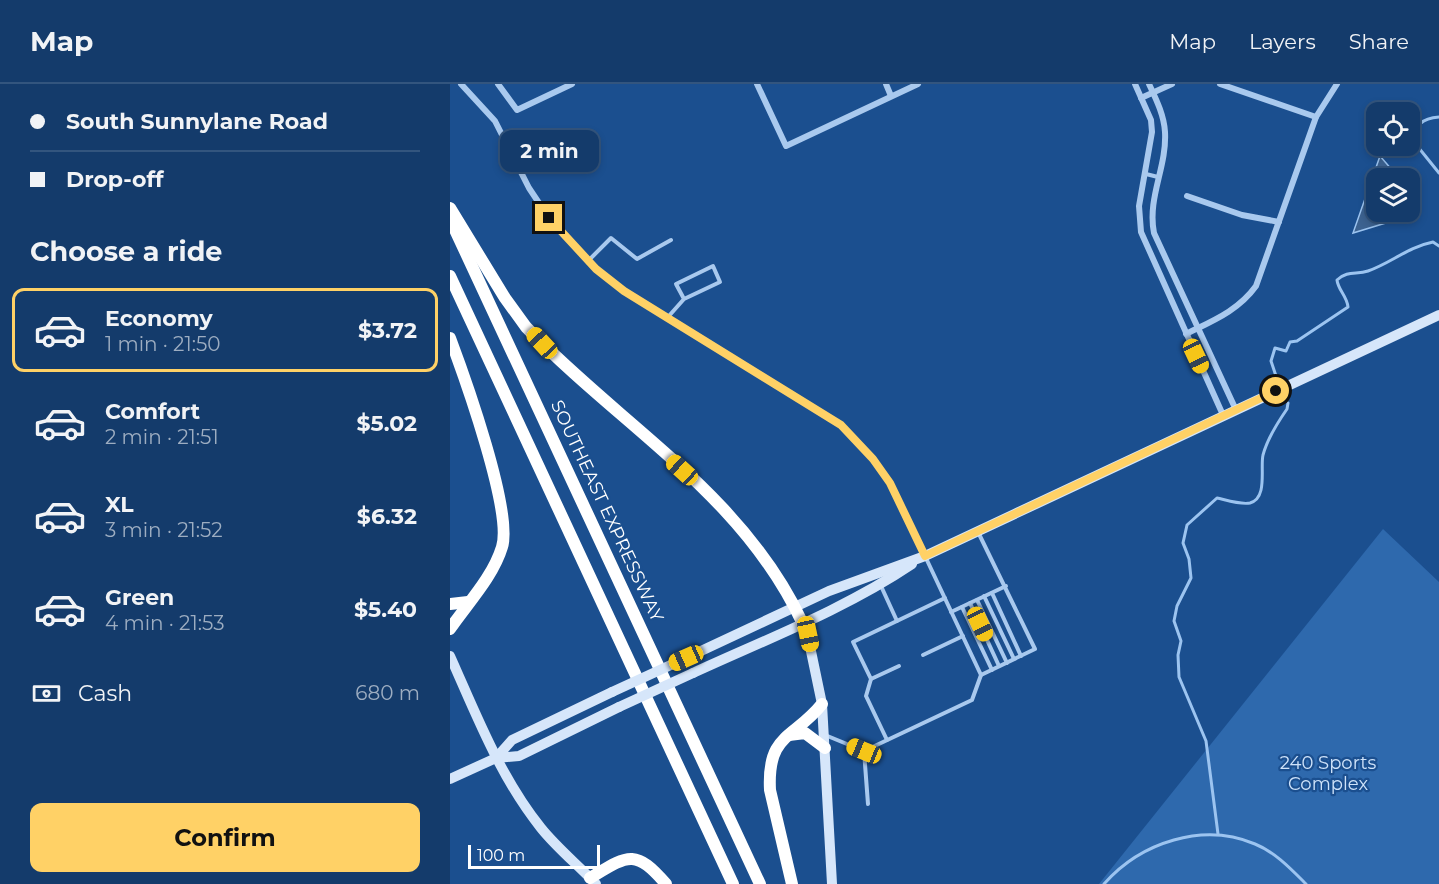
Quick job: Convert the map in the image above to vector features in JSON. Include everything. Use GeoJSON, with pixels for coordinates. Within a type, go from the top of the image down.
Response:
{"type":"FeatureCollection","features":[{"type":"Feature","properties":{"kind":"highway"},"geometry":{"type":"LineString","coordinates":[[450,208],[500,291],[526,327],[735,518],[770,563],[802,622]]}},
{"type":"Feature","properties":{"kind":"highway","name":"SOUTHEAST EXPRESSWAY"},"geometry":{"type":"LineString","coordinates":[[450,219],[760,884]]}},
{"type":"Feature","properties":{"kind":"highway"},"geometry":{"type":"LineString","coordinates":[[450,276],[733,884]]}},
{"type":"Feature","properties":{"kind":"highway"},"geometry":{"type":"LineString","coordinates":[[450,338],[480,429],[504,522],[504,540],[499,557],[450,629]]}},
{"type":"Feature","properties":{"kind":"highway"},"geometry":{"type":"LineString","coordinates":[[450,604],[468,602]]}},
{"type":"Feature","properties":{"kind":"highway"},"geometry":{"type":"LineString","coordinates":[[792,884],[770,790],[773,757],[782,739],[812,716],[822,704]]}},
{"type":"Feature","properties":{"kind":"highway"},"geometry":{"type":"LineString","coordinates":[[782,739],[802,732],[815,738],[825,748]]}},
{"type":"Feature","properties":{"kind":"highway"},"geometry":{"type":"LineString","coordinates":[[593,881],[619,860],[632,856],[650,866],[666,884]]}},
{"type":"Feature","properties":{"kind":"main road"},"geometry":{"type":"LineString","coordinates":[[495,758],[512,740],[612,692],[877,571],[925,556],[1439,315]]}},
{"type":"Feature","properties":{"kind":"main road"},"geometry":{"type":"LineString","coordinates":[[450,779],[495,758],[519,756],[881,585],[925,556]]}},
{"type":"Feature","properties":{"kind":"main road"},"geometry":{"type":"LineString","coordinates":[[802,622],[807,632],[822,704],[832,884]]}},
{"type":"Feature","properties":{"kind":"main road"},"geometry":{"type":"LineString","coordinates":[[450,656],[495,758],[540,827],[593,881]]}},
{"type":"Feature","properties":{"kind":"street"},"geometry":{"type":"LineString","coordinates":[[461,84],[495,121],[529,188],[549,218],[588,261],[624,291],[841,425],[873,459],[890,483],[925,556]]}},
{"type":"Feature","properties":{"kind":"street"},"geometry":{"type":"LineString","coordinates":[[498,84],[517,110],[572,84]]}},
{"type":"Feature","properties":{"kind":"street"},"geometry":{"type":"LineString","coordinates":[[757,84],[786,146],[918,84]]}},
{"type":"Feature","properties":{"kind":"street"},"geometry":{"type":"LineString","coordinates":[[886,84],[891,96]]}},
{"type":"Feature","properties":{"kind":"street"},"geometry":{"type":"LineString","coordinates":[[1135,84],[1152,132],[1139,220],[1144,243],[1223,416]]}},
{"type":"Feature","properties":{"kind":"street"},"geometry":{"type":"LineString","coordinates":[[1149,84],[1165,132],[1152,222],[1163,255],[1236,410]]}},
{"type":"Feature","properties":{"kind":"street"},"geometry":{"type":"LineString","coordinates":[[1141,98],[1173,84]]}},
{"type":"Feature","properties":{"kind":"street"},"geometry":{"type":"LineString","coordinates":[[1220,84],[1316,117]]}},
{"type":"Feature","properties":{"kind":"street"},"geometry":{"type":"LineString","coordinates":[[1186,334],[1229,312],[1250,293],[1260,275],[1316,117],[1337,84]]}},
{"type":"Feature","properties":{"kind":"street"},"geometry":{"type":"LineString","coordinates":[[1187,196],[1242,215],[1279,222]]}},
{"type":"Feature","properties":{"kind":"lane"},"geometry":{"type":"LineString","coordinates":[[1146,174],[1158,177]]}},
{"type":"Feature","properties":{"kind":"lane"},"geometry":{"type":"LineString","coordinates":[[588,261],[611,238],[637,259],[671,240]]}},
{"type":"Feature","properties":{"kind":"lane"},"geometry":{"type":"LineString","coordinates":[[1152,260],[1163,255]]}},
{"type":"Feature","properties":{"kind":"lane"},"geometry":{"type":"LineString","coordinates":[[668,318],[684,299],[720,282],[713,266],[676,284],[684,299]]}},
{"type":"Feature","properties":{"kind":"lane"},"geometry":{"type":"LineString","coordinates":[[978,531],[1035,650],[981,675]]}},
{"type":"Feature","properties":{"kind":"lane"},"geometry":{"type":"LineString","coordinates":[[824,735],[864,751],[972,700],[981,675],[925,556]]}},
{"type":"Feature","properties":{"kind":"lane"},"geometry":{"type":"LineString","coordinates":[[881,585],[897,621]]}},
{"type":"Feature","properties":{"kind":"lane"},"geometry":{"type":"LineString","coordinates":[[951,612],[1006,586]]}},
{"type":"Feature","properties":{"kind":"lane"},"geometry":{"type":"LineString","coordinates":[[992,593],[1021,656]]}},
{"type":"Feature","properties":{"kind":"lane"},"geometry":{"type":"LineString","coordinates":[[984,596],[1014,659]]}},
{"type":"Feature","properties":{"kind":"lane"},"geometry":{"type":"LineString","coordinates":[[887,740],[866,696],[871,680],[853,642],[945,598]]}},
{"type":"Feature","properties":{"kind":"lane"},"geometry":{"type":"LineString","coordinates":[[977,600],[1007,663]]}},
{"type":"Feature","properties":{"kind":"lane"},"geometry":{"type":"LineString","coordinates":[[970,603],[999,666]]}},
{"type":"Feature","properties":{"kind":"lane"},"geometry":{"type":"LineString","coordinates":[[962,607],[992,670]]}},
{"type":"Feature","properties":{"kind":"lane"},"geometry":{"type":"LineString","coordinates":[[923,655],[963,636]]}},
{"type":"Feature","properties":{"kind":"lane"},"geometry":{"type":"LineString","coordinates":[[871,680],[899,666]]}},
{"type":"Feature","properties":{"kind":"lane"},"geometry":{"type":"LineString","coordinates":[[864,751],[868,804]]}},
{"type":"Feature","properties":{"kind":"green space","name":"240 Sports Complex"},"geometry":{"type":"Polygon","coordinates":[[[1383,529],[1439,582],[1439,884],[1099,884],[1383,529]]]}},
{"type":"Feature","properties":{"kind":"shaded area"},"geometry":{"type":"Polygon","coordinates":[[[1380,156],[1390,168],[1376,168],[1380,156]]]}},
{"type":"Feature","properties":{"kind":"shaded area"},"geometry":{"type":"Polygon","coordinates":[[[1366,196],[1366,222],[1389,222],[1353,233],[1366,196]]]}},
{"type":"Feature","properties":{"kind":"waterway"},"geometry":{"type":"LineString","coordinates":[[1439,117],[1424,121],[1416,131],[1414,142],[1439,173]]}},
{"type":"Feature","properties":{"kind":"waterway"},"geometry":{"type":"LineString","coordinates":[[1276,376],[1271,361],[1275,348],[1286,351],[1290,342],[1297,341],[1348,307],[1337,280],[1345,275],[1376,268],[1424,244],[1433,242],[1439,246]]}},
{"type":"Feature","properties":{"kind":"waterway"},"geometry":{"type":"LineString","coordinates":[[1218,834],[1206,741],[1179,677],[1178,655],[1181,641],[1174,621],[1177,606],[1191,578],[1189,559],[1183,543],[1187,525],[1217,498],[1242,503],[1256,500],[1261,489],[1263,455],[1288,403]]}},
{"type":"Feature","properties":{"kind":"waterway"},"geometry":{"type":"LineString","coordinates":[[1104,884],[1119,869],[1154,847],[1194,836],[1215,835],[1235,838],[1262,847],[1282,861],[1306,884]]}},
{"type":"Feature","properties":{"kind":"route"},"geometry":{"type":"LineString","coordinates":[[549,218],[570,244],[624,291],[841,425],[873,459],[890,483],[925,556],[1276,391]]}}]}
